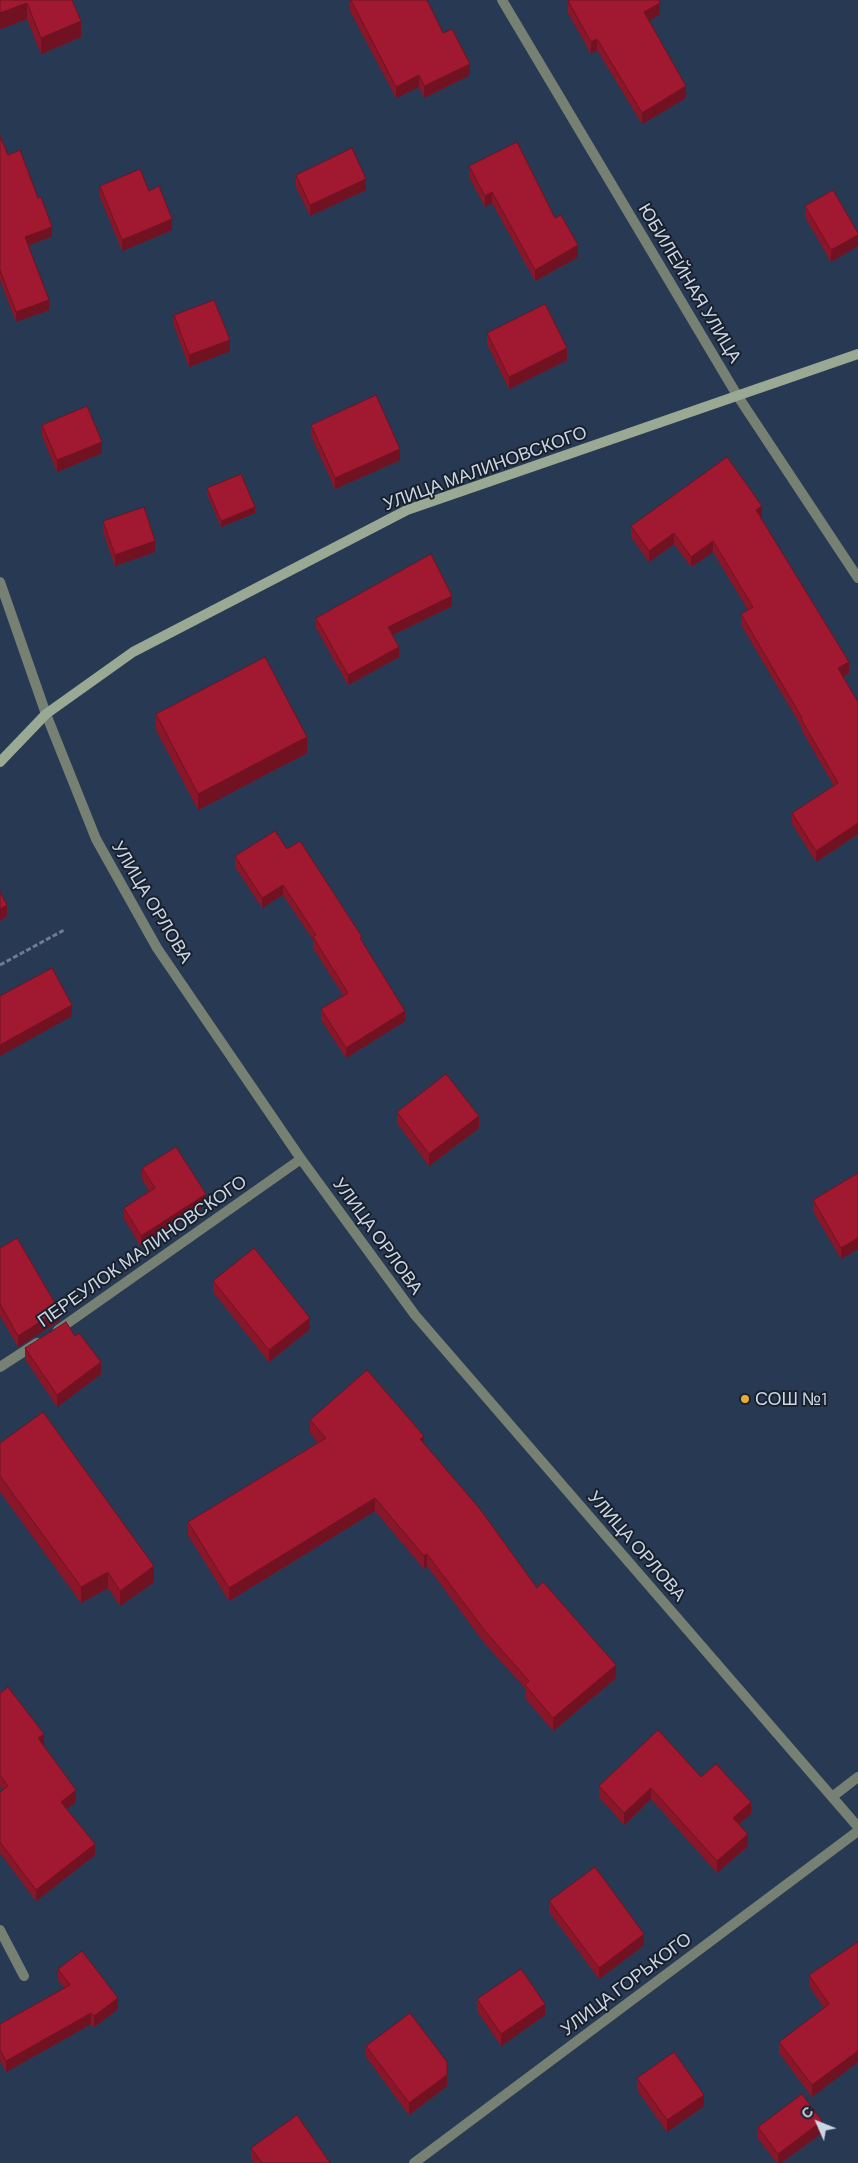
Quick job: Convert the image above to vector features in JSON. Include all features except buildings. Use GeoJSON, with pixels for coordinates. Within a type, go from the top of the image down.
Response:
{"type":"FeatureCollection","features":[{"type":"Feature","properties":{"kind":"street","name":"ЮБИЛЕЙНАЯ УЛИЦА"},"geometry":{"type":"LineString","coordinates":[[502,0],[737,395],[858,578]]}},
{"type":"Feature","properties":{"kind":"street","name":"УЛИЦА МАЛИНОВСКОГО"},"geometry":{"type":"LineString","coordinates":[[0,762],[46,714],[133,652],[407,510],[858,354]]}},
{"type":"Feature","properties":{"kind":"street","name":"УЛИЦА ОРЛОВА"},"geometry":{"type":"LineString","coordinates":[[0,582],[46,714],[96,839],[157,948],[301,1159],[415,1315],[858,1827]]}},
{"type":"Feature","properties":{"kind":"street","name":"ПЕРЕУЛОК МАЛИНОВСКОГО"},"geometry":{"type":"LineString","coordinates":[[0,1367],[72,1322],[301,1159]]}},
{"type":"Feature","properties":{"kind":"street"},"geometry":{"type":"LineString","coordinates":[[832,1796],[858,1777]]}},
{"type":"Feature","properties":{"kind":"street","name":"УЛИЦА ГОРЬКОГО"},"geometry":{"type":"LineString","coordinates":[[414,2163],[858,1831]]}},
{"type":"Feature","properties":{"kind":"street"},"geometry":{"type":"LineString","coordinates":[[0,1930],[24,1976]]}},
{"type":"Feature","properties":{"kind":"path"},"geometry":{"type":"LineString","coordinates":[[0,965],[64,930]]}},
{"type":"Feature","properties":{"kind":"place","name":"СОШ №1"},"geometry":{"type":"Point","coordinates":[745,1399]}}]}
